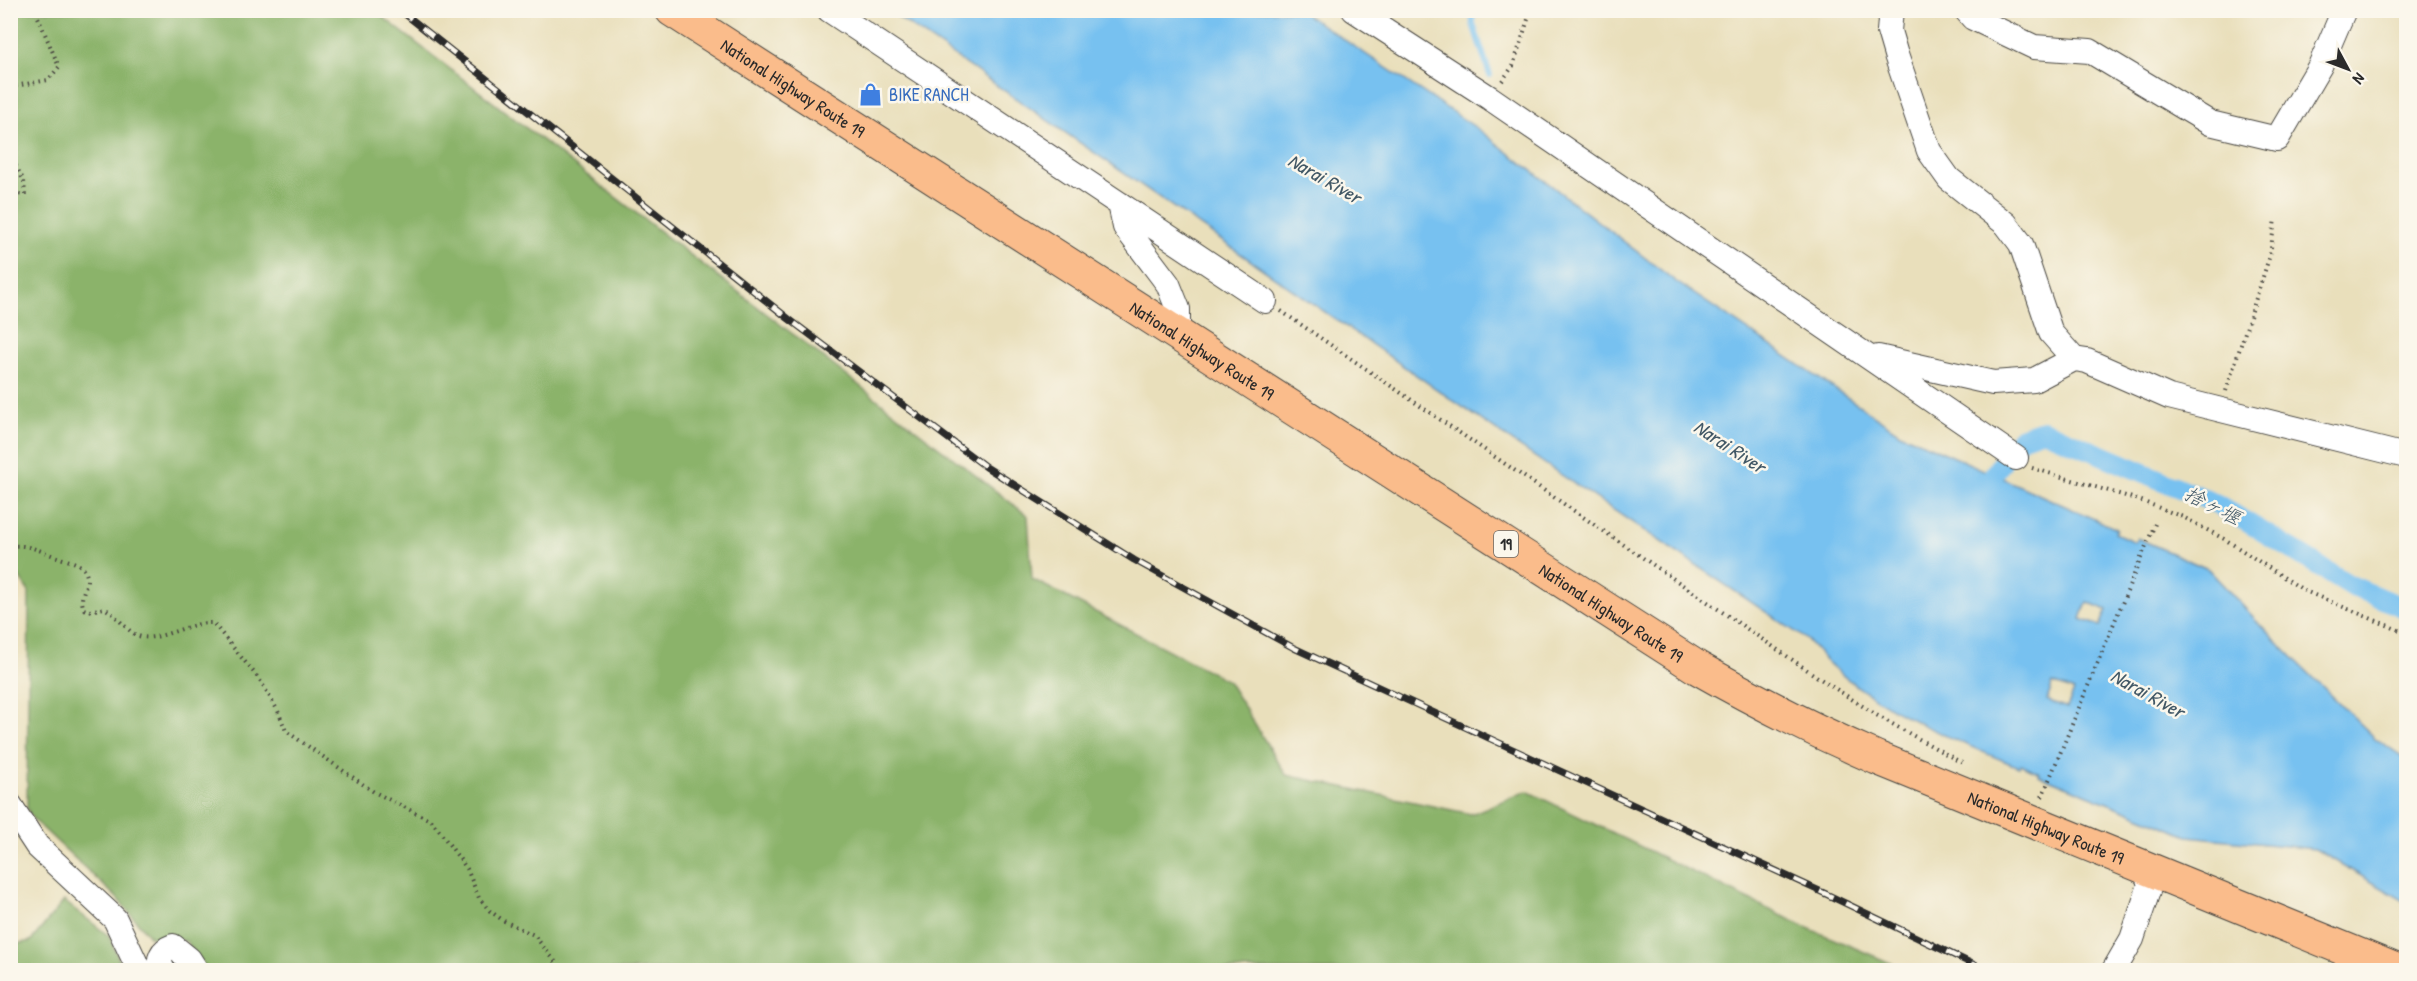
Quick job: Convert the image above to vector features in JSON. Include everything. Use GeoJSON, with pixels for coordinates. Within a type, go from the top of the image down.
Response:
{"type":"FeatureCollection","features":[{"type":"Feature","properties":{"kind":"highway","name":"National Highway Route 19"},"geometry":{"type":"LineString","coordinates":[[672,10],[1178,332],[1698,668],[1767,707],[1868,754],[2396,970]]}},
{"type":"Feature","properties":{"kind":"street"},"geometry":{"type":"LineString","coordinates":[[829,10],[1265,301]]}},
{"type":"Feature","properties":{"kind":"street"},"geometry":{"type":"LineString","coordinates":[[1354,10],[1490,98],[2016,458]]}},
{"type":"Feature","properties":{"kind":"street"},"geometry":{"type":"LineString","coordinates":[[1891,10],[1889,31],[1929,151],[1949,179],[2006,224],[2021,244],[2051,333],[2074,359]]}},
{"type":"Feature","properties":{"kind":"street"},"geometry":{"type":"LineString","coordinates":[[1966,10],[1973,18],[2034,47],[2090,51],[2210,123],[2277,140],[2320,66],[2343,10]]}},
{"type":"Feature","properties":{"kind":"street"},"geometry":{"type":"LineString","coordinates":[[1119,204],[1125,227],[1168,284],[1178,309],[1178,332]]}},
{"type":"Feature","properties":{"kind":"street"},"geometry":{"type":"LineString","coordinates":[[1867,355],[1993,383],[2034,380],[2074,359],[2087,361],[2169,397],[2406,456]]}},
{"type":"Feature","properties":{"kind":"street"},"geometry":{"type":"LineString","coordinates":[[10,805],[37,846],[115,919],[139,970]]}},
{"type":"Feature","properties":{"kind":"street"},"geometry":{"type":"LineString","coordinates":[[2114,970],[2132,939],[2150,885],[2145,869]]}},
{"type":"Feature","properties":{"kind":"street"},"geometry":{"type":"LineString","coordinates":[[163,970],[160,966],[160,957],[166,949],[173,946],[189,958],[196,970]]}},
{"type":"Feature","properties":{"kind":"path"},"geometry":{"type":"LineString","coordinates":[[10,87],[48,80],[59,67],[35,10]]}},
{"type":"Feature","properties":{"kind":"path"},"geometry":{"type":"LineString","coordinates":[[1490,98],[1513,66],[1532,10]]}},
{"type":"Feature","properties":{"kind":"path"},"geometry":{"type":"LineString","coordinates":[[10,155],[24,182],[25,195],[10,193]]}},
{"type":"Feature","properties":{"kind":"path"},"geometry":{"type":"LineString","coordinates":[[2220,410],[2270,255],[2276,219]]}},
{"type":"Feature","properties":{"kind":"path"},"geometry":{"type":"LineString","coordinates":[[1265,301],[1812,673],[1878,716],[1965,765]]}},
{"type":"Feature","properties":{"kind":"path"},"geometry":{"type":"LineString","coordinates":[[2016,458],[2034,468],[2139,500],[2183,517],[2226,540],[2305,591],[2406,633]]}},
{"type":"Feature","properties":{"kind":"path"},"geometry":{"type":"LineString","coordinates":[[2042,797],[2155,524]]}},
{"type":"Feature","properties":{"kind":"path"},"geometry":{"type":"LineString","coordinates":[[10,546],[32,546],[77,563],[86,573],[87,578],[82,591],[84,609],[104,608],[116,615],[137,635],[153,638],[202,622],[213,623],[260,680],[278,711],[286,731],[374,792],[432,821],[467,869],[479,898],[490,911],[504,921],[534,935],[562,970]]}},
{"type":"Feature","properties":{"kind":"green space"},"geometry":{"type":"Polygon","coordinates":[[[10,11],[375,11],[1028,516],[1032,579],[1228,681],[1286,775],[1471,814],[1527,791],[1803,926],[1907,970],[208,970],[186,941],[150,937],[116,897],[32,818],[27,808],[29,592],[10,563],[10,11]]]}},
{"type":"Feature","properties":{"kind":"green space"},"geometry":{"type":"Polygon","coordinates":[[[64,901],[109,936],[123,970],[11,970],[11,945],[31,941],[64,901]]]}},
{"type":"Feature","properties":{"kind":"water","name":"Narai River"},"geometry":{"type":"Polygon","coordinates":[[[889,11],[1301,11],[1478,129],[1675,281],[1900,433],[2117,529],[2115,533],[2135,542],[2137,538],[2208,569],[2273,638],[2375,738],[2406,759],[2406,902],[2315,849],[2188,836],[2039,775],[2040,773],[2021,764],[2019,767],[1923,725],[1877,700],[1831,666],[1806,639],[1545,464],[889,11]],[[2087,602],[2081,619],[2100,626],[2107,610],[2087,602]],[[2053,683],[2047,700],[2067,708],[2074,691],[2053,683]]]}},
{"type":"Feature","properties":{"kind":"waterway"},"geometry":{"type":"LineString","coordinates":[[1472,10],[1473,24],[1490,75]]}},
{"type":"Feature","properties":{"kind":"waterway","name":"捨ヶ堰"},"geometry":{"type":"LineString","coordinates":[[2015,445],[2020,438],[2043,430],[2217,504],[2350,585],[2406,609]]}},
{"type":"Feature","properties":{"kind":"waterway","name":"捨ヶ堰"},"geometry":{"type":"LineString","coordinates":[[1979,496],[2002,462]]}},
{"type":"Feature","properties":{"kind":"railway"},"geometry":{"type":"LineString","coordinates":[[400,10],[789,319],[986,467],[1134,560],[1294,648],[1985,970]]}},
{"type":"Feature","properties":{"kind":"place","name":"BIKE RANCH"},"geometry":{"type":"Point","coordinates":[871,94]}}]}
